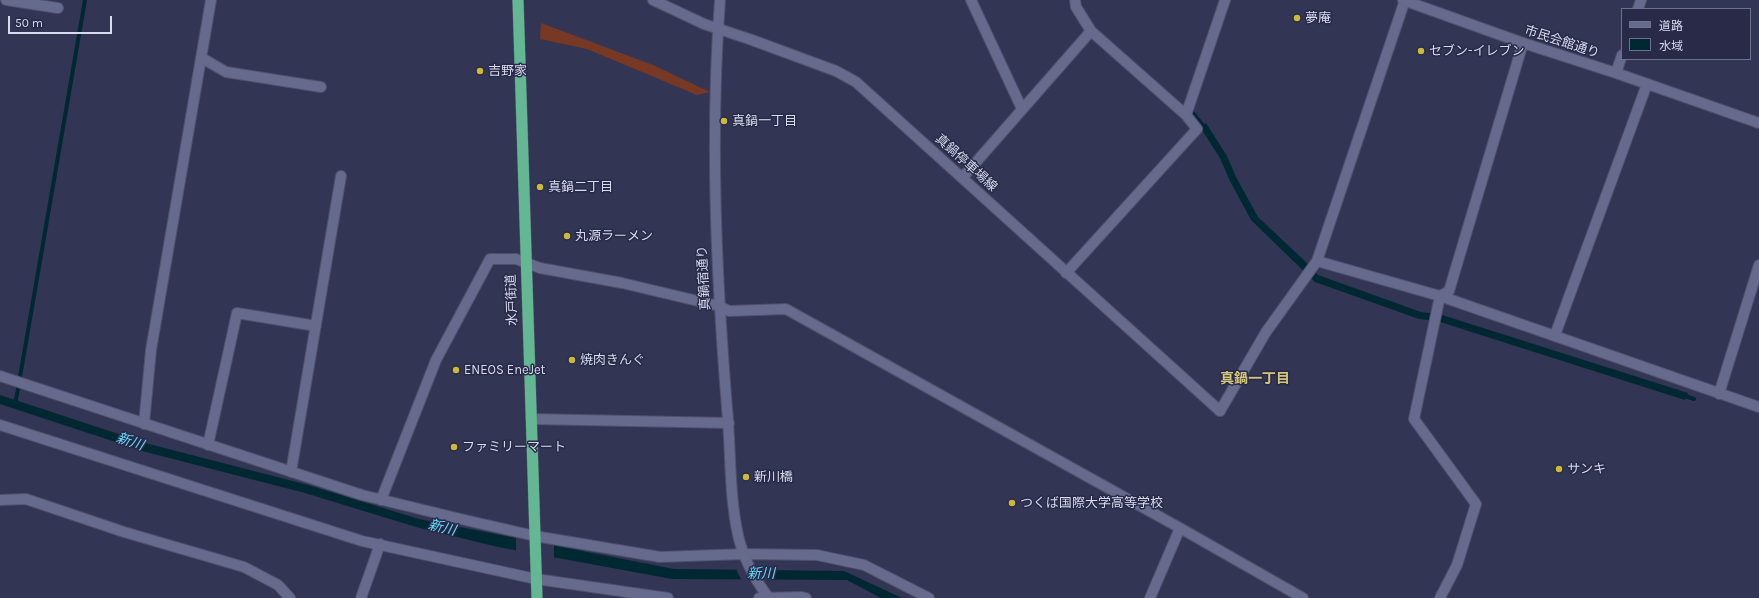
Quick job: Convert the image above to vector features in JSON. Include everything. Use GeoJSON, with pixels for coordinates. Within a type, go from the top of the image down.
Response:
{"type":"FeatureCollection","features":[{"type":"Feature","properties":{"kind":"highway","name":"水戸街道"},"geometry":{"type":"LineString","coordinates":[[518,0],[525,262],[537,598]]}},
{"type":"Feature","properties":{"kind":"street"},"geometry":{"type":"LineString","coordinates":[[6,0],[58,8]]}},
{"type":"Feature","properties":{"kind":"street"},"geometry":{"type":"LineString","coordinates":[[144,424],[151,350],[211,0]]}},
{"type":"Feature","properties":{"kind":"street","name":"真鍋停車場線"},"geometry":{"type":"LineString","coordinates":[[653,0],[691,19],[836,71],[856,82],[963,177],[1066,273],[1220,411],[1266,332],[1317,261]]}},
{"type":"Feature","properties":{"kind":"street","name":"真鍋宿通り"},"geometry":{"type":"LineString","coordinates":[[720,0],[714,144],[718,306],[738,536],[744,554],[765,596]]}},
{"type":"Feature","properties":{"kind":"street"},"geometry":{"type":"LineString","coordinates":[[971,0],[1022,109]]}},
{"type":"Feature","properties":{"kind":"street"},"geometry":{"type":"LineString","coordinates":[[1066,273],[1196,129],[1186,115],[1091,31],[1076,7],[1075,0]]}},
{"type":"Feature","properties":{"kind":"street"},"geometry":{"type":"LineString","coordinates":[[1186,115],[1225,0]]}},
{"type":"Feature","properties":{"kind":"street"},"geometry":{"type":"LineString","coordinates":[[1404,0],[1317,261],[1440,296],[1759,407]]}},
{"type":"Feature","properties":{"kind":"street","name":"市民会館通り"},"geometry":{"type":"LineString","coordinates":[[1404,0],[1523,44],[1758,120]]}},
{"type":"Feature","properties":{"kind":"street"},"geometry":{"type":"LineString","coordinates":[[963,177],[1091,31]]}},
{"type":"Feature","properties":{"kind":"street"},"geometry":{"type":"LineString","coordinates":[[1440,598],[1457,565],[1476,504],[1414,419],[1440,296],[1449,291],[1523,44]]}},
{"type":"Feature","properties":{"kind":"street"},"geometry":{"type":"LineString","coordinates":[[202,58],[226,72],[321,87]]}},
{"type":"Feature","properties":{"kind":"street"},"geometry":{"type":"LineString","coordinates":[[1616,73],[1621,58]]}},
{"type":"Feature","properties":{"kind":"street"},"geometry":{"type":"LineString","coordinates":[[1555,335],[1647,84]]}},
{"type":"Feature","properties":{"kind":"street"},"geometry":{"type":"LineString","coordinates":[[291,472],[341,176]]}},
{"type":"Feature","properties":{"kind":"street"},"geometry":{"type":"LineString","coordinates":[[381,500],[436,360],[490,259],[516,259],[540,268],[622,283],[718,306],[729,311],[786,309],[1303,598]]}},
{"type":"Feature","properties":{"kind":"street"},"geometry":{"type":"LineString","coordinates":[[1719,394],[1759,265]]}},
{"type":"Feature","properties":{"kind":"street"},"geometry":{"type":"LineString","coordinates":[[208,445],[237,313],[316,326]]}},
{"type":"Feature","properties":{"kind":"street"},"geometry":{"type":"LineString","coordinates":[[0,376],[208,445],[381,500],[535,538],[660,557],[744,554],[817,555],[864,565],[929,598]]}},
{"type":"Feature","properties":{"kind":"street"},"geometry":{"type":"LineString","coordinates":[[531,419],[729,423]]}},
{"type":"Feature","properties":{"kind":"street"},"geometry":{"type":"LineString","coordinates":[[0,425],[362,541],[536,575],[668,598]]}},
{"type":"Feature","properties":{"kind":"street"},"geometry":{"type":"LineString","coordinates":[[0,500],[26,499],[124,532],[244,567],[278,585],[290,598]]}},
{"type":"Feature","properties":{"kind":"street"},"geometry":{"type":"LineString","coordinates":[[1150,598],[1180,528]]}},
{"type":"Feature","properties":{"kind":"street"},"geometry":{"type":"LineString","coordinates":[[361,598],[380,544]]}},
{"type":"Feature","properties":{"kind":"street"},"geometry":{"type":"LineString","coordinates":[[765,596],[802,596],[806,598]]}},
{"type":"Feature","properties":{"kind":"shaded area"},"geometry":{"type":"Polygon","coordinates":[[[541,23],[653,65],[710,92],[697,95],[587,49],[540,39],[541,23]]]}},
{"type":"Feature","properties":{"kind":"water"},"geometry":{"type":"Polygon","coordinates":[[[1206,123],[1227,156],[1236,177],[1258,217],[1318,275],[1421,312],[1439,314],[1688,393],[1685,400],[1437,321],[1419,319],[1315,282],[1251,220],[1229,179],[1220,158],[1200,127],[1206,123]]]}},
{"type":"Feature","properties":{"kind":"water","name":"新川"},"geometry":{"type":"Polygon","coordinates":[[[0,395],[149,444],[308,485],[419,519],[674,569],[844,571],[902,598],[881,598],[847,580],[672,579],[498,547],[416,527],[305,493],[146,452],[0,404],[0,395]]]}},
{"type":"Feature","properties":{"kind":"pier"},"geometry":{"type":"Polygon","coordinates":[[[516,537],[554,543],[554,558],[516,552],[516,537]]]}},
{"type":"Feature","properties":{"kind":"pier"},"geometry":{"type":"Polygon","coordinates":[[[735,567],[764,567],[772,582],[742,581],[735,567]]]}},
{"type":"Feature","properties":{"kind":"waterway"},"geometry":{"type":"LineString","coordinates":[[20,377],[85,0]]}},
{"type":"Feature","properties":{"kind":"waterway"},"geometry":{"type":"LineString","coordinates":[[1192,112],[1206,129]]}},
{"type":"Feature","properties":{"kind":"waterway"},"geometry":{"type":"LineString","coordinates":[[15,404],[18,389]]}},
{"type":"Feature","properties":{"kind":"waterway"},"geometry":{"type":"LineString","coordinates":[[1682,395],[1694,399]]}},
{"type":"Feature","properties":{"kind":"place","name":"夢庵"},"geometry":{"type":"Point","coordinates":[1297,18]}},
{"type":"Feature","properties":{"kind":"place","name":"セブン-イレブン"},"geometry":{"type":"Point","coordinates":[1421,51]}},
{"type":"Feature","properties":{"kind":"place","name":"吉野家"},"geometry":{"type":"Point","coordinates":[480,71]}},
{"type":"Feature","properties":{"kind":"place","name":"真鍋一丁目"},"geometry":{"type":"Point","coordinates":[724,121]}},
{"type":"Feature","properties":{"kind":"place","name":"真鍋二丁目"},"geometry":{"type":"Point","coordinates":[540,187]}},
{"type":"Feature","properties":{"kind":"place","name":"丸源ラーメン"},"geometry":{"type":"Point","coordinates":[567,236]}},
{"type":"Feature","properties":{"kind":"place","name":"焼肉きんぐ"},"geometry":{"type":"Point","coordinates":[572,360]}},
{"type":"Feature","properties":{"kind":"place","name":"ENEOS EneJet"},"geometry":{"type":"Point","coordinates":[456,370]}},
{"type":"Feature","properties":{"kind":"place","name":"ファミリーマート"},"geometry":{"type":"Point","coordinates":[454,447]}},
{"type":"Feature","properties":{"kind":"place","name":"サンキ"},"geometry":{"type":"Point","coordinates":[1559,469]}},
{"type":"Feature","properties":{"kind":"place","name":"新川橋"},"geometry":{"type":"Point","coordinates":[746,477]}},
{"type":"Feature","properties":{"kind":"place","name":"つくば国際大学高等学校"},"geometry":{"type":"Point","coordinates":[1012,503]}},
{"type":"Feature","properties":{"kind":"district","name":"真鍋一丁目"},"geometry":{"type":"Point","coordinates":[1255,379]}}]}
